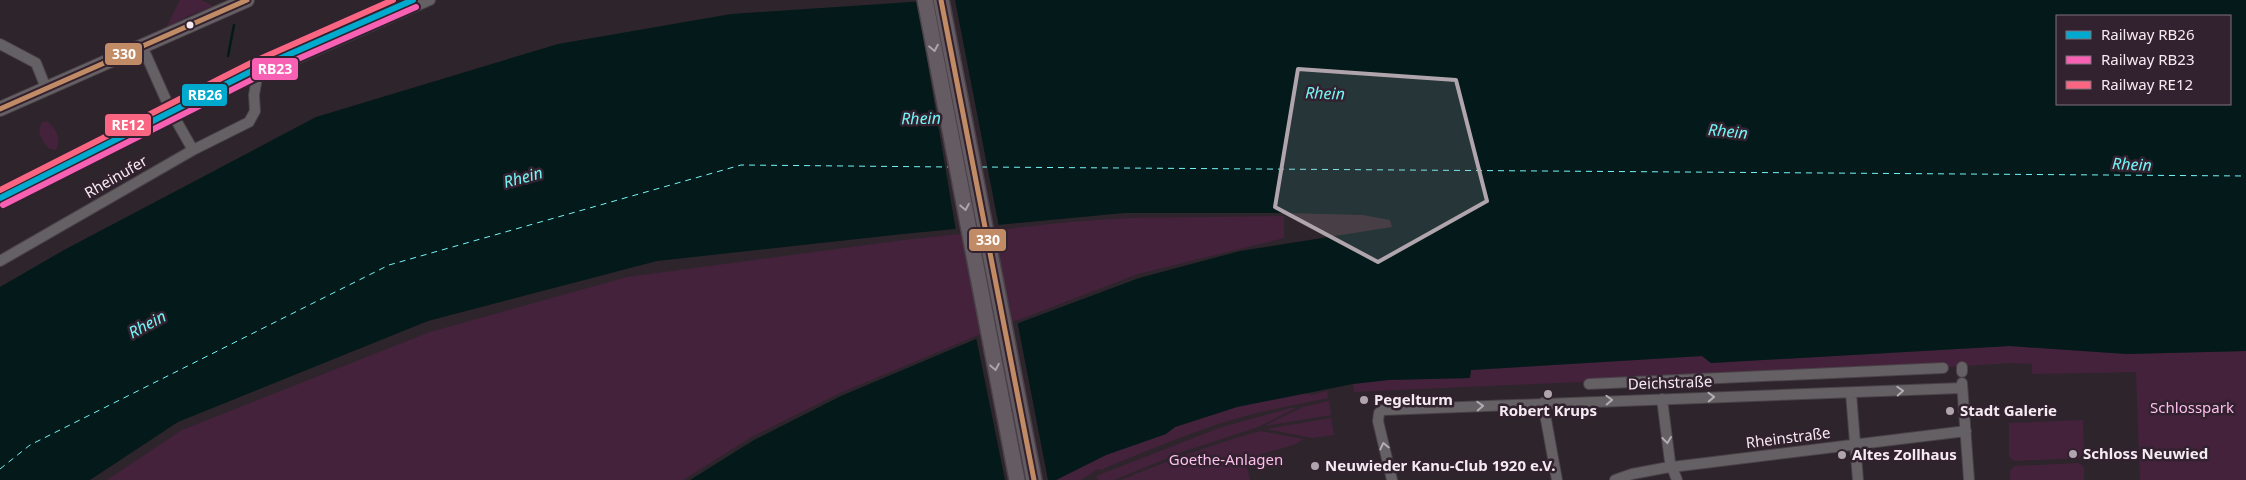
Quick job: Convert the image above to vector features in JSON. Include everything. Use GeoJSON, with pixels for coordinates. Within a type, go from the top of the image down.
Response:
{"type":"FeatureCollection","features":[{"type":"Feature","properties":{"kind":"highway"},"geometry":{"type":"LineString","coordinates":[[925,0],[1017,480]]}},
{"type":"Feature","properties":{"kind":"highway"},"geometry":{"type":"LineString","coordinates":[[941,0],[1034,480]]}},
{"type":"Feature","properties":{"kind":"main road"},"geometry":{"type":"LineString","coordinates":[[0,109],[246,0]]}},
{"type":"Feature","properties":{"kind":"street"},"geometry":{"type":"LineString","coordinates":[[235,86],[430,0]]}},
{"type":"Feature","properties":{"kind":"street"},"geometry":{"type":"LineString","coordinates":[[0,44],[36,63],[46,88]]}},
{"type":"Feature","properties":{"kind":"street"},"geometry":{"type":"LineString","coordinates":[[142,46],[166,100]]}},
{"type":"Feature","properties":{"kind":"street","name":"Rheinufer"},"geometry":{"type":"LineString","coordinates":[[0,261],[193,150],[249,122],[255,111],[254,95],[257,77]]}},
{"type":"Feature","properties":{"kind":"street"},"geometry":{"type":"LineString","coordinates":[[173,115],[193,150]]}},
{"type":"Feature","properties":{"kind":"street"},"geometry":{"type":"LineString","coordinates":[[1589,384],[1943,368]]}},
{"type":"Feature","properties":{"kind":"street","name":"Deichstraße"},"geometry":{"type":"LineString","coordinates":[[1392,480],[1379,425],[1379,413],[1383,410],[1662,398],[1851,393],[1962,378],[1966,431]]}},
{"type":"Feature","properties":{"kind":"street"},"geometry":{"type":"LineString","coordinates":[[1851,393],[1858,480]]}},
{"type":"Feature","properties":{"kind":"street"},"geometry":{"type":"LineString","coordinates":[[1662,398],[1670,462],[1677,480]]}},
{"type":"Feature","properties":{"kind":"street"},"geometry":{"type":"LineString","coordinates":[[1542,403],[1557,480]]}},
{"type":"Feature","properties":{"kind":"street"},"geometry":{"type":"LineString","coordinates":[[1966,431],[1969,480]]}},
{"type":"Feature","properties":{"kind":"street","name":"Rheinstraße"},"geometry":{"type":"LineString","coordinates":[[1615,480],[1632,474],[1664,468],[1966,431]]}},
{"type":"Feature","properties":{"kind":"highlighted area"},"geometry":{"type":"Polygon","coordinates":[[[1298,69],[1456,80],[1487,201],[1378,262],[1275,207],[1298,69]]]}},
{"type":"Feature","properties":{"kind":"green space"},"geometry":{"type":"Polygon","coordinates":[[[180,0],[201,0],[213,6],[188,16],[166,28],[180,0]]]}},
{"type":"Feature","properties":{"kind":"green space"},"geometry":{"type":"Polygon","coordinates":[[[47,121],[57,134],[58,146],[56,150],[50,149],[41,137],[40,126],[42,122],[47,121]]]}},
{"type":"Feature","properties":{"kind":"green space"},"geometry":{"type":"Polygon","coordinates":[[[1284,216],[1284,238],[1138,274],[976,336],[840,393],[753,436],[683,480],[107,480],[182,430],[430,332],[627,277],[904,240],[1070,222],[1129,218],[1284,216]]]}},
{"type":"Feature","properties":{"kind":"green space","name":"Schlosspark"},"geometry":{"type":"Polygon","coordinates":[[[2010,346],[2127,354],[2246,351],[2246,480],[2140,480],[2136,372],[2032,374],[2032,364],[2009,363],[1920,369],[1354,392],[1353,384],[1388,380],[1470,378],[1470,370],[1702,356],[1711,363],[2010,346]]]}},
{"type":"Feature","properties":{"kind":"green space"},"geometry":{"type":"Polygon","coordinates":[[[1327,391],[1328,398],[1240,417],[1179,438],[1100,470],[1098,469],[1081,480],[1056,480],[1106,455],[1166,434],[1175,427],[1237,407],[1303,393],[1312,395],[1327,391]]]}},
{"type":"Feature","properties":{"kind":"green space"},"geometry":{"type":"Polygon","coordinates":[[[1329,401],[1331,415],[1264,426],[1303,407],[1329,401]]]}},
{"type":"Feature","properties":{"kind":"green space"},"geometry":{"type":"Polygon","coordinates":[[[1296,408],[1258,427],[1185,451],[1114,480],[1098,480],[1096,476],[1222,427],[1296,408]]]}},
{"type":"Feature","properties":{"kind":"green space"},"geometry":{"type":"Polygon","coordinates":[[[1331,418],[1334,435],[1312,438],[1266,429],[1331,418]]]}},
{"type":"Feature","properties":{"kind":"green space"},"geometry":{"type":"Polygon","coordinates":[[[2083,420],[2084,453],[2079,458],[2014,461],[2009,457],[2009,423],[2083,420]]]}},
{"type":"Feature","properties":{"kind":"green space","name":"Goethe-Anlagen"},"geometry":{"type":"Polygon","coordinates":[[[1260,431],[1303,439],[1296,444],[1245,459],[1250,480],[1121,480],[1190,453],[1260,431]]]}},
{"type":"Feature","properties":{"kind":"green space"},"geometry":{"type":"Polygon","coordinates":[[[2079,463],[2084,467],[2084,480],[2010,480],[2010,471],[2014,466],[2079,463]]]}},
{"type":"Feature","properties":{"kind":"water","name":"Rhein"},"geometry":{"type":"Polygon","coordinates":[[[940,0],[2246,0],[2246,351],[2127,354],[2010,346],[1711,363],[1702,356],[1471,370],[1470,378],[1388,380],[1353,384],[1237,407],[1175,427],[1166,434],[1106,455],[1056,480],[690,480],[754,440],[841,396],[976,339],[1139,278],[1240,251],[1392,227],[1390,220],[1363,215],[1124,213],[903,234],[657,261],[428,321],[178,422],[90,480],[0,480],[0,287],[64,250],[316,117],[558,44],[731,14],[940,0]]]}},
{"type":"Feature","properties":{"kind":"pier"},"geometry":{"type":"Polygon","coordinates":[[[917,0],[955,0],[999,227],[956,231],[917,0]]]}},
{"type":"Feature","properties":{"kind":"pier"},"geometry":{"type":"Polygon","coordinates":[[[1017,320],[1048,480],[1005,480],[976,337],[1017,320]]]}},
{"type":"Feature","properties":{"kind":"waterway"},"geometry":{"type":"LineString","coordinates":[[228,56],[234,25]]}},
{"type":"Feature","properties":{"kind":"ferry route"},"geometry":{"type":"LineString","coordinates":[[0,469],[30,445],[389,265],[741,165],[949,167]]}},
{"type":"Feature","properties":{"kind":"ferry route"},"geometry":{"type":"LineString","coordinates":[[981,167],[2246,176]]}},
{"type":"Feature","properties":{"kind":"tunnel"},"geometry":{"type":"LineString","coordinates":[[166,100],[173,115]]}},
{"type":"Feature","properties":{"kind":"rail line","name":"RE12"},"geometry":{"type":"LineString","coordinates":[[0,190],[253,62],[393,0]]}},
{"type":"Feature","properties":{"kind":"rail line","name":"RB26"},"geometry":{"type":"LineString","coordinates":[[0,198],[256,69],[413,0]]}},
{"type":"Feature","properties":{"kind":"rail line","name":"RB23"},"geometry":{"type":"LineString","coordinates":[[3,205],[259,76],[416,7]]}},
{"type":"Feature","properties":{"kind":"transit line","name":"330"},"geometry":{"type":"LineString","coordinates":[[0,109],[247,0]]}},
{"type":"Feature","properties":{"kind":"transit line","name":"330"},"geometry":{"type":"LineString","coordinates":[[941,0],[1034,480]]}},
{"type":"Feature","properties":{"kind":"place","name":"Robert Krups"},"geometry":{"type":"Point","coordinates":[1548,394]}},
{"type":"Feature","properties":{"kind":"place","name":"Pegelturm"},"geometry":{"type":"Point","coordinates":[1364,400]}},
{"type":"Feature","properties":{"kind":"place","name":"Stadt Galerie"},"geometry":{"type":"Point","coordinates":[1950,411]}},
{"type":"Feature","properties":{"kind":"place","name":"Schloss Neuwied"},"geometry":{"type":"Point","coordinates":[2073,454]}},
{"type":"Feature","properties":{"kind":"place","name":"Altes Zollhaus"},"geometry":{"type":"Point","coordinates":[1842,455]}},
{"type":"Feature","properties":{"kind":"place","name":"Neuwieder Kanu-Club 1920 e.V."},"geometry":{"type":"Point","coordinates":[1315,466]}}]}
